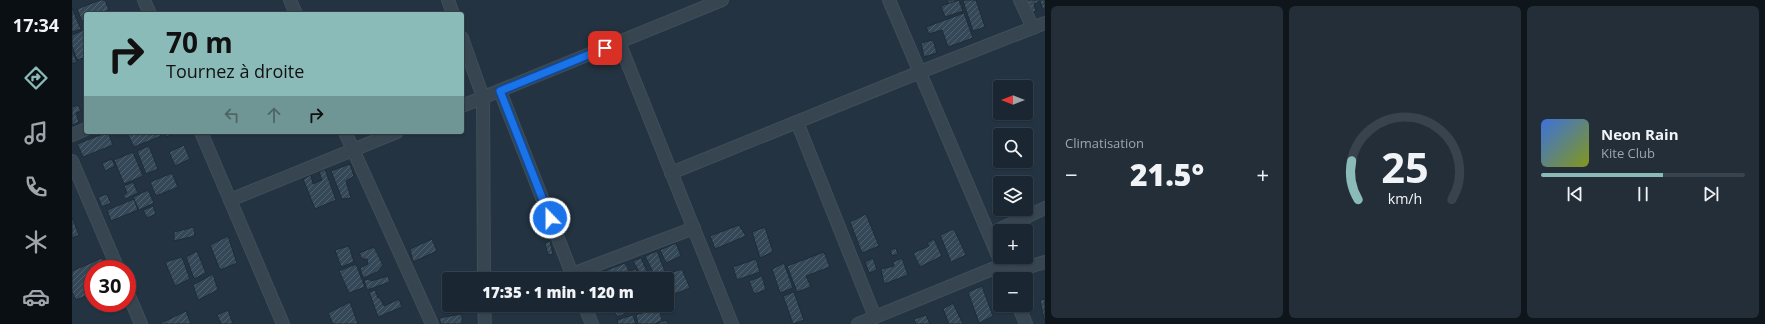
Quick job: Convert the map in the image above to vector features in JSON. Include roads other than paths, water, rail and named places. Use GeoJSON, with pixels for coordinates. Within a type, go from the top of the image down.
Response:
{"type":"FeatureCollection","features":[{"type":"Feature","properties":{"kind":"street"},"geometry":{"type":"LineString","coordinates":[[144,0],[149,12]]}},
{"type":"Feature","properties":{"kind":"street"},"geometry":{"type":"LineString","coordinates":[[290,0],[295,12]]}},
{"type":"Feature","properties":{"kind":"street"},"geometry":{"type":"LineString","coordinates":[[448,0],[452,12]]}},
{"type":"Feature","properties":{"kind":"street"},"geometry":{"type":"LineString","coordinates":[[464,105],[722,0]]}},
{"type":"Feature","properties":{"kind":"street"},"geometry":{"type":"LineString","coordinates":[[889,0],[990,234],[1005,272]]}},
{"type":"Feature","properties":{"kind":"street"},"geometry":{"type":"LineString","coordinates":[[1020,0],[1033,28]]}},
{"type":"Feature","properties":{"kind":"street"},"geometry":{"type":"LineString","coordinates":[[671,173],[1045,23]]}},
{"type":"Feature","properties":{"kind":"street"},"geometry":{"type":"LineString","coordinates":[[619,42],[732,324]]}},
{"type":"Feature","properties":{"kind":"street"},"geometry":{"type":"LineString","coordinates":[[464,44],[483,97],[484,272]]}},
{"type":"Feature","properties":{"kind":"street"},"geometry":{"type":"LineString","coordinates":[[500,91],[571,272]]}},
{"type":"Feature","properties":{"kind":"street"},"geometry":{"type":"LineString","coordinates":[[797,122],[875,317]]}},
{"type":"Feature","properties":{"kind":"street"},"geometry":{"type":"LineString","coordinates":[[72,135],[84,130]]}},
{"type":"Feature","properties":{"kind":"street"},"geometry":{"type":"LineString","coordinates":[[201,134],[230,200],[280,323]]}},
{"type":"Feature","properties":{"kind":"street"},"geometry":{"type":"LineString","coordinates":[[346,134],[432,324]]}},
{"type":"Feature","properties":{"kind":"street"},"geometry":{"type":"LineString","coordinates":[[230,200],[392,134]]}},
{"type":"Feature","properties":{"kind":"street"},"geometry":{"type":"LineString","coordinates":[[72,161],[114,260]]}},
{"type":"Feature","properties":{"kind":"street"},"geometry":{"type":"LineString","coordinates":[[990,234],[1045,208]]}},
{"type":"Feature","properties":{"kind":"street"},"geometry":{"type":"LineString","coordinates":[[585,272],[694,228]]}},
{"type":"Feature","properties":{"kind":"street"},"geometry":{"type":"LineString","coordinates":[[1009,272],[1045,262]]}},
{"type":"Feature","properties":{"kind":"street"},"geometry":{"type":"LineString","coordinates":[[858,324],[993,277]]}},
{"type":"Feature","properties":{"kind":"street"},"geometry":{"type":"LineString","coordinates":[[136,312],[141,324]]}},
{"type":"Feature","properties":{"kind":"street"},"geometry":{"type":"LineString","coordinates":[[484,312],[484,324]]}},
{"type":"Feature","properties":{"kind":"street"},"geometry":{"type":"LineString","coordinates":[[587,312],[592,324]]}},
{"type":"Feature","properties":{"kind":"street"},"geometry":{"type":"LineString","coordinates":[[1021,312],[1026,324]]}}]}
